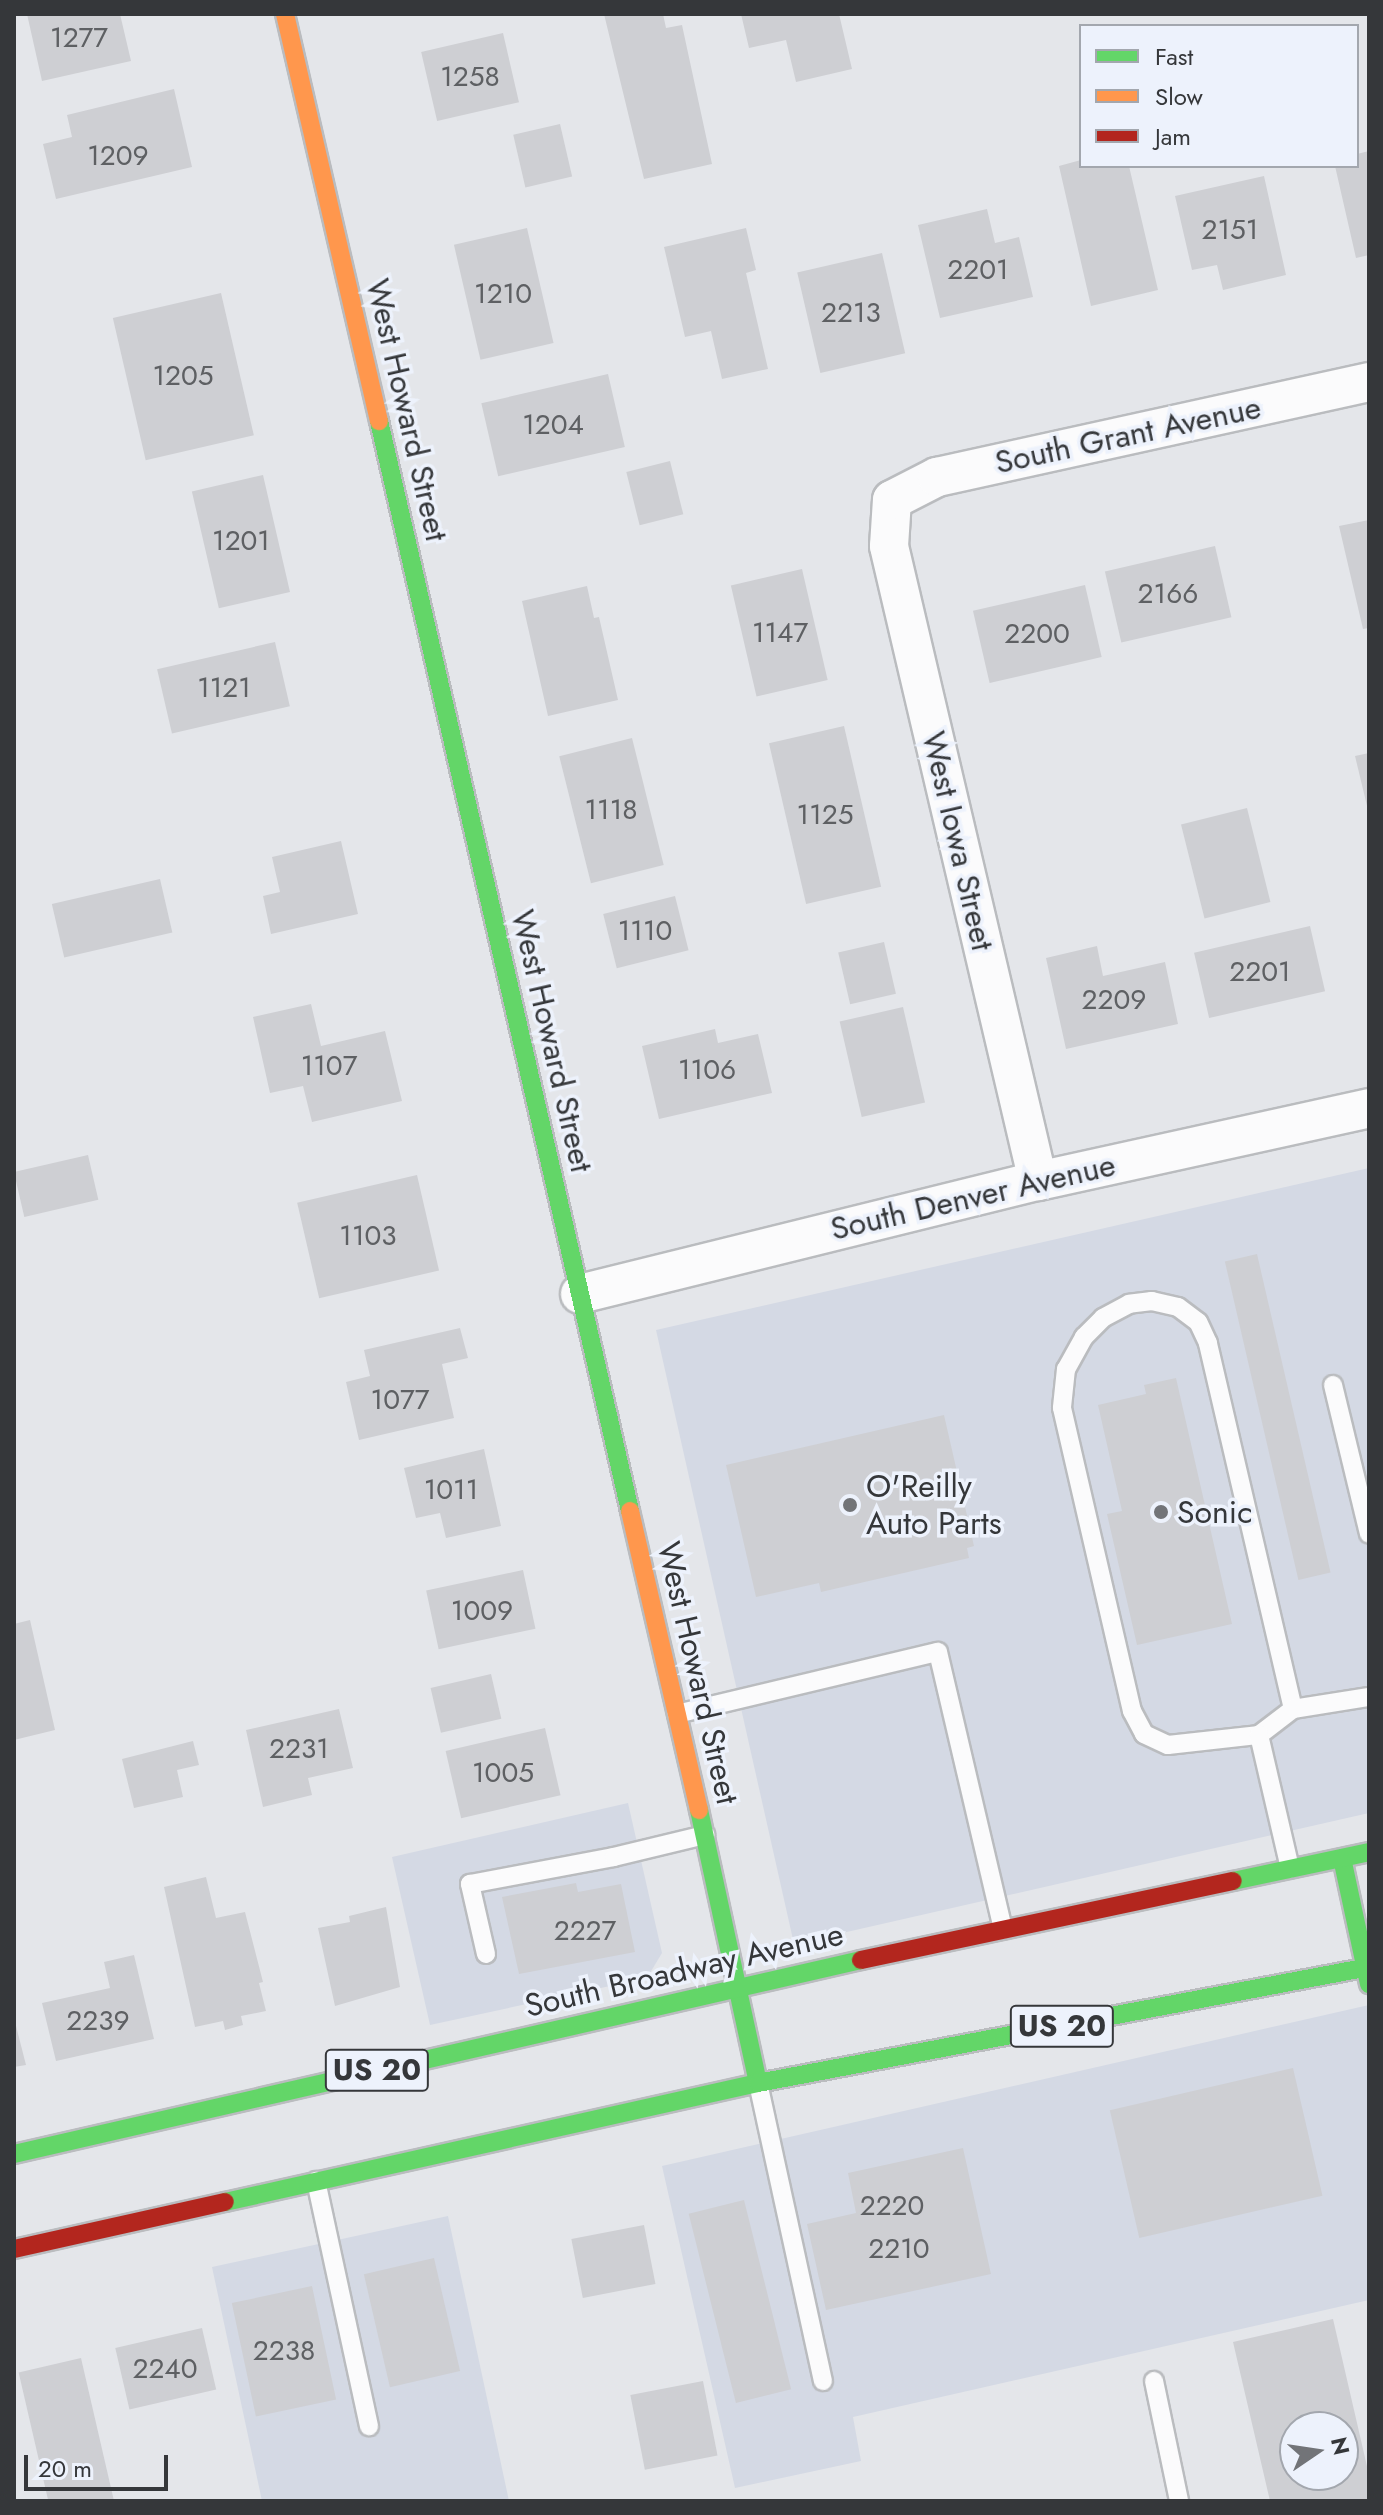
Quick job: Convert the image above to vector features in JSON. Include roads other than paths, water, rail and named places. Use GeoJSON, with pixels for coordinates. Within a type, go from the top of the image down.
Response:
{"type":"FeatureCollection","features":[{"type":"Feature","properties":{"kind":"main road","name":"West Howard Street"},"geometry":{"type":"LineString","coordinates":[[285,14],[705,1835],[758,2083]]}},
{"type":"Feature","properties":{"kind":"main road","name":"South Broadway Avenue"},"geometry":{"type":"LineString","coordinates":[[14,2154],[739,1986],[1369,1852]]}},
{"type":"Feature","properties":{"kind":"main road"},"geometry":{"type":"LineString","coordinates":[[1342,1858],[1368,1973]]}},
{"type":"Feature","properties":{"kind":"main road","name":"US 20"},"geometry":{"type":"LineString","coordinates":[[14,2249],[758,2083],[1368,1973]]}},
{"type":"Feature","properties":{"kind":"street","name":"South Grant Avenue"},"geometry":{"type":"LineString","coordinates":[[892,500],[937,477],[1369,382]]}},
{"type":"Feature","properties":{"kind":"street","name":"West Iowa Street"},"geometry":{"type":"LineString","coordinates":[[892,500],[889,546],[1038,1181]]}},
{"type":"Feature","properties":{"kind":"street","name":"South Denver Avenue"},"geometry":{"type":"LineString","coordinates":[[580,1294],[1038,1181],[1369,1108]]}},
{"type":"Feature","properties":{"kind":"lane"},"geometry":{"type":"LineString","coordinates":[[1293,1709],[1208,1343],[1198,1322],[1178,1307],[1152,1301],[1129,1304],[1103,1318],[1084,1337],[1066,1369],[1062,1408],[1132,1711],[1144,1734],[1168,1745],[1259,1735],[1293,1709],[1369,1697]]}},
{"type":"Feature","properties":{"kind":"lane"},"geometry":{"type":"LineString","coordinates":[[1333,1385],[1369,1534]]}},
{"type":"Feature","properties":{"kind":"lane"},"geometry":{"type":"LineString","coordinates":[[677,1714],[938,1652],[1003,1932]]}},
{"type":"Feature","properties":{"kind":"lane"},"geometry":{"type":"LineString","coordinates":[[1259,1735],[1290,1869]]}},
{"type":"Feature","properties":{"kind":"lane"},"geometry":{"type":"LineString","coordinates":[[486,1954],[470,1884],[614,1857],[705,1835]]}},
{"type":"Feature","properties":{"kind":"lane"},"geometry":{"type":"LineString","coordinates":[[758,2083],[823,2381]]}},
{"type":"Feature","properties":{"kind":"lane"},"geometry":{"type":"LineString","coordinates":[[316,2181],[369,2426]]}},
{"type":"Feature","properties":{"kind":"lane"},"geometry":{"type":"LineString","coordinates":[[1154,2381],[1179,2501]]}},
{"type":"Feature","properties":{"kind":"place","name":"O'Reilly Auto Parts"},"geometry":{"type":"Point","coordinates":[850,1505]}},
{"type":"Feature","properties":{"kind":"place","name":"Sonic"},"geometry":{"type":"Point","coordinates":[1161,1512]}}]}
